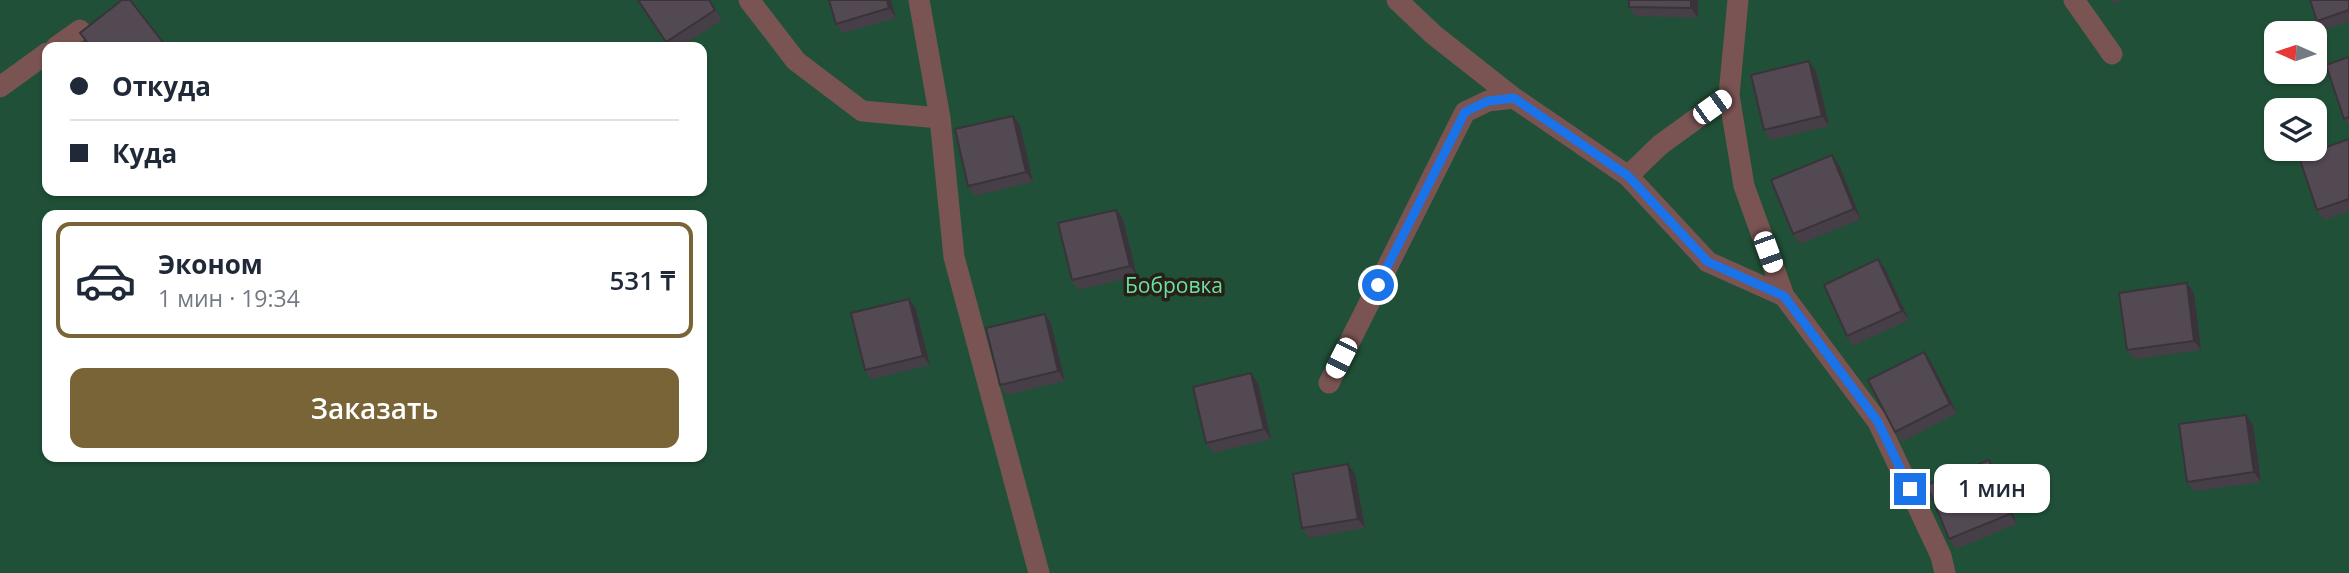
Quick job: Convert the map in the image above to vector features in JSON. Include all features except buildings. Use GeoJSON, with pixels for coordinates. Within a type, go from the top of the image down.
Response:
{"type":"FeatureCollection","features":[{"type":"Feature","properties":{"kind":"street"},"geometry":{"type":"LineString","coordinates":[[749,0],[796,61],[862,111],[940,118]]}},
{"type":"Feature","properties":{"kind":"street"},"geometry":{"type":"LineString","coordinates":[[919,0],[940,118],[954,257],[1039,573]]}},
{"type":"Feature","properties":{"kind":"street"},"geometry":{"type":"LineString","coordinates":[[1397,0],[1434,35],[1514,98],[1628,176],[1708,262],[1784,296]]}},
{"type":"Feature","properties":{"kind":"street"},"geometry":{"type":"LineString","coordinates":[[1738,0],[1729,95],[1744,186],[1784,296],[1878,422],[1941,556],[1945,573]]}},
{"type":"Feature","properties":{"kind":"street"},"geometry":{"type":"LineString","coordinates":[[2074,0],[2112,54]]}},
{"type":"Feature","properties":{"kind":"street"},"geometry":{"type":"LineString","coordinates":[[63,42],[80,30]]}},
{"type":"Feature","properties":{"kind":"street"},"geometry":{"type":"LineString","coordinates":[[0,87],[42,57]]}},
{"type":"Feature","properties":{"kind":"street"},"geometry":{"type":"LineString","coordinates":[[1628,176],[1660,145],[1729,95]]}},
{"type":"Feature","properties":{"kind":"street"},"geometry":{"type":"LineString","coordinates":[[1329,383],[1465,112],[1488,101],[1514,98]]}},
{"type":"Feature","properties":{"kind":"green space","name":"Бобровка"},"geometry":{"type":"Polygon","coordinates":[[[0,0],[2349,0],[2349,573],[0,573],[0,0]]]}},
{"type":"Feature","properties":{"kind":"route"},"geometry":{"type":"LineString","coordinates":[[1378,285],[1465,112],[1488,101],[1514,98],[1628,176],[1708,262],[1784,296],[1878,422],[1910,489]]}}]}
